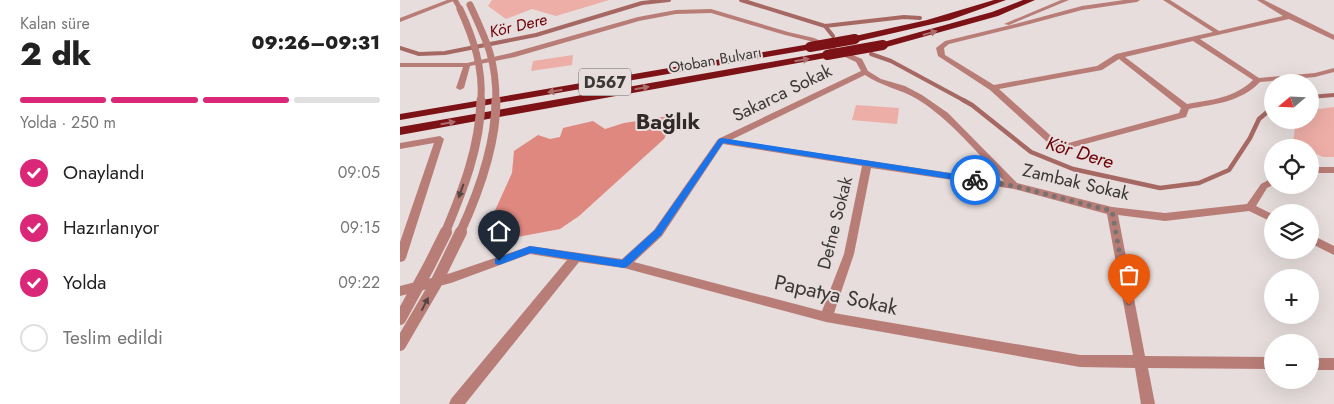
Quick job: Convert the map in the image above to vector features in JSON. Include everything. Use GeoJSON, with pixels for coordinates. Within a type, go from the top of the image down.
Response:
{"type":"FeatureCollection","features":[{"type":"Feature","properties":{"kind":"highway","name":"Otoban Bulvarı"},"geometry":{"type":"LineString","coordinates":[[400,117],[855,39],[910,28],[982,8],[1002,0]]}},
{"type":"Feature","properties":{"kind":"highway","name":"Otoban Bulvarı"},"geometry":{"type":"LineString","coordinates":[[400,132],[883,45],[995,14],[1031,0]]}},
{"type":"Feature","properties":{"kind":"street"},"geometry":{"type":"LineString","coordinates":[[993,31],[1014,20],[1066,0]]}},
{"type":"Feature","properties":{"kind":"street"},"geometry":{"type":"LineString","coordinates":[[1137,0],[1082,8],[947,42],[940,48],[942,56],[993,88],[1059,148],[1183,115],[1185,107]]}},
{"type":"Feature","properties":{"kind":"street"},"geometry":{"type":"LineString","coordinates":[[1166,0],[1217,32]]}},
{"type":"Feature","properties":{"kind":"street"},"geometry":{"type":"LineString","coordinates":[[1260,0],[1287,16],[1307,23],[1334,38]]}},
{"type":"Feature","properties":{"kind":"street"},"geometry":{"type":"LineString","coordinates":[[400,346],[423,309],[466,221],[489,154],[497,98],[496,75],[492,55],[469,2]]}},
{"type":"Feature","properties":{"kind":"street"},"geometry":{"type":"LineString","coordinates":[[400,20],[456,3],[480,66],[482,85],[478,136],[450,222],[428,268],[400,319]]}},
{"type":"Feature","properties":{"kind":"street"},"geometry":{"type":"LineString","coordinates":[[400,65],[467,65],[512,55],[638,19],[676,12],[711,11],[787,34],[812,39],[859,61],[865,72],[878,81],[902,88],[920,97],[945,115],[1014,186]]}},
{"type":"Feature","properties":{"kind":"street"},"geometry":{"type":"LineString","coordinates":[[993,88],[1099,68],[1119,56],[1287,16]]}},
{"type":"Feature","properties":{"kind":"street"},"geometry":{"type":"LineString","coordinates":[[1193,38],[1258,80],[1316,75],[1334,70]]}},
{"type":"Feature","properties":{"kind":"street"},"geometry":{"type":"LineString","coordinates":[[1119,56],[1185,107],[1225,100],[1250,90],[1258,80]]}},
{"type":"Feature","properties":{"kind":"street"},"geometry":{"type":"LineString","coordinates":[[460,88],[467,65]]}},
{"type":"Feature","properties":{"kind":"street","name":"Sakarca Sokak"},"geometry":{"type":"LineString","coordinates":[[624,264],[658,233],[722,140],[865,72]]}},
{"type":"Feature","properties":{"kind":"street"},"geometry":{"type":"LineString","coordinates":[[400,146],[440,140],[400,258]]}},
{"type":"Feature","properties":{"kind":"street","name":"Zambak Sokak"},"geometry":{"type":"LineString","coordinates":[[722,140],[1014,186],[1112,211],[1165,216],[1250,207]]}},
{"type":"Feature","properties":{"kind":"street","name":"Defne Sokak"},"geometry":{"type":"LineString","coordinates":[[826,317],[849,254],[867,164]]}},
{"type":"Feature","properties":{"kind":"street"},"geometry":{"type":"LineString","coordinates":[[1319,170],[1334,170]]}},
{"type":"Feature","properties":{"kind":"street"},"geometry":{"type":"LineString","coordinates":[[1264,186],[1250,207],[1264,214]]}},
{"type":"Feature","properties":{"kind":"street"},"geometry":{"type":"LineString","coordinates":[[1112,211],[1148,404]]}},
{"type":"Feature","properties":{"kind":"street"},"geometry":{"type":"LineString","coordinates":[[1319,243],[1334,251]]}},
{"type":"Feature","properties":{"kind":"street","name":"Papatya Sokak"},"geometry":{"type":"LineString","coordinates":[[400,291],[451,278],[530,250],[624,264],[826,317],[1080,361],[1264,364]]}},
{"type":"Feature","properties":{"kind":"street"},"geometry":{"type":"LineString","coordinates":[[456,404],[576,257]]}},
{"type":"Feature","properties":{"kind":"street"},"geometry":{"type":"LineString","coordinates":[[1319,364],[1334,364]]}},
{"type":"Feature","properties":{"kind":"shaded area"},"geometry":{"type":"Polygon","coordinates":[[[492,0],[609,0],[556,16],[532,9],[506,19],[488,6],[492,0]]]}},
{"type":"Feature","properties":{"kind":"shaded area"},"geometry":{"type":"Polygon","coordinates":[[[573,55],[572,65],[531,71],[533,61],[573,55]]]}},
{"type":"Feature","properties":{"kind":"shaded area"},"geometry":{"type":"Polygon","coordinates":[[[856,105],[899,108],[897,124],[852,120],[856,105]]]}},
{"type":"Feature","properties":{"kind":"shaded area"},"geometry":{"type":"Polygon","coordinates":[[[1334,107],[1334,157],[1319,155],[1319,139],[1294,139],[1295,129],[1319,129],[1319,109],[1334,107]]]}},
{"type":"Feature","properties":{"kind":"shaded area"},"geometry":{"type":"Polygon","coordinates":[[[676,115],[664,139],[579,216],[560,229],[507,239],[487,228],[512,173],[514,151],[538,135],[550,139],[560,137],[563,128],[593,121],[605,129],[624,123],[676,115]]]}},
{"type":"Feature","properties":{"kind":"waterway","name":"Kör Dere"},"geometry":{"type":"LineString","coordinates":[[400,48],[419,54],[445,53],[536,35],[642,3],[669,0]]}},
{"type":"Feature","properties":{"kind":"waterway","name":"Kör Dere"},"geometry":{"type":"LineString","coordinates":[[741,0],[825,26]]}},
{"type":"Feature","properties":{"kind":"waterway"},"geometry":{"type":"LineString","coordinates":[[825,26],[904,17],[920,18]]}},
{"type":"Feature","properties":{"kind":"waterway","name":"Kör Dere"},"geometry":{"type":"LineString","coordinates":[[825,26],[833,36]]}},
{"type":"Feature","properties":{"kind":"waterway","name":"Kör Dere"},"geometry":{"type":"LineString","coordinates":[[871,54],[891,61],[965,101]]}},
{"type":"Feature","properties":{"kind":"waterway","name":"Kör Dere"},"geometry":{"type":"LineString","coordinates":[[1319,96],[1334,95]]}},
{"type":"Feature","properties":{"kind":"waterway","name":"Kör Dere"},"geometry":{"type":"LineString","coordinates":[[963,100],[1031,152],[1073,169],[1160,188],[1199,183],[1229,170],[1250,138],[1259,119],[1264,115]]}},
{"type":"Feature","properties":{"kind":"way so far"},"geometry":{"type":"LineString","coordinates":[[975,180],[1014,186],[1112,211],[1129,305]]}},
{"type":"Feature","properties":{"kind":"district","name":"Bağlık"},"geometry":{"type":"Point","coordinates":[668,121]}},
{"type":"Feature","properties":{"kind":"route"},"geometry":{"type":"LineString","coordinates":[[499,261],[530,250],[624,264],[658,233],[722,140],[975,180]]}}]}
